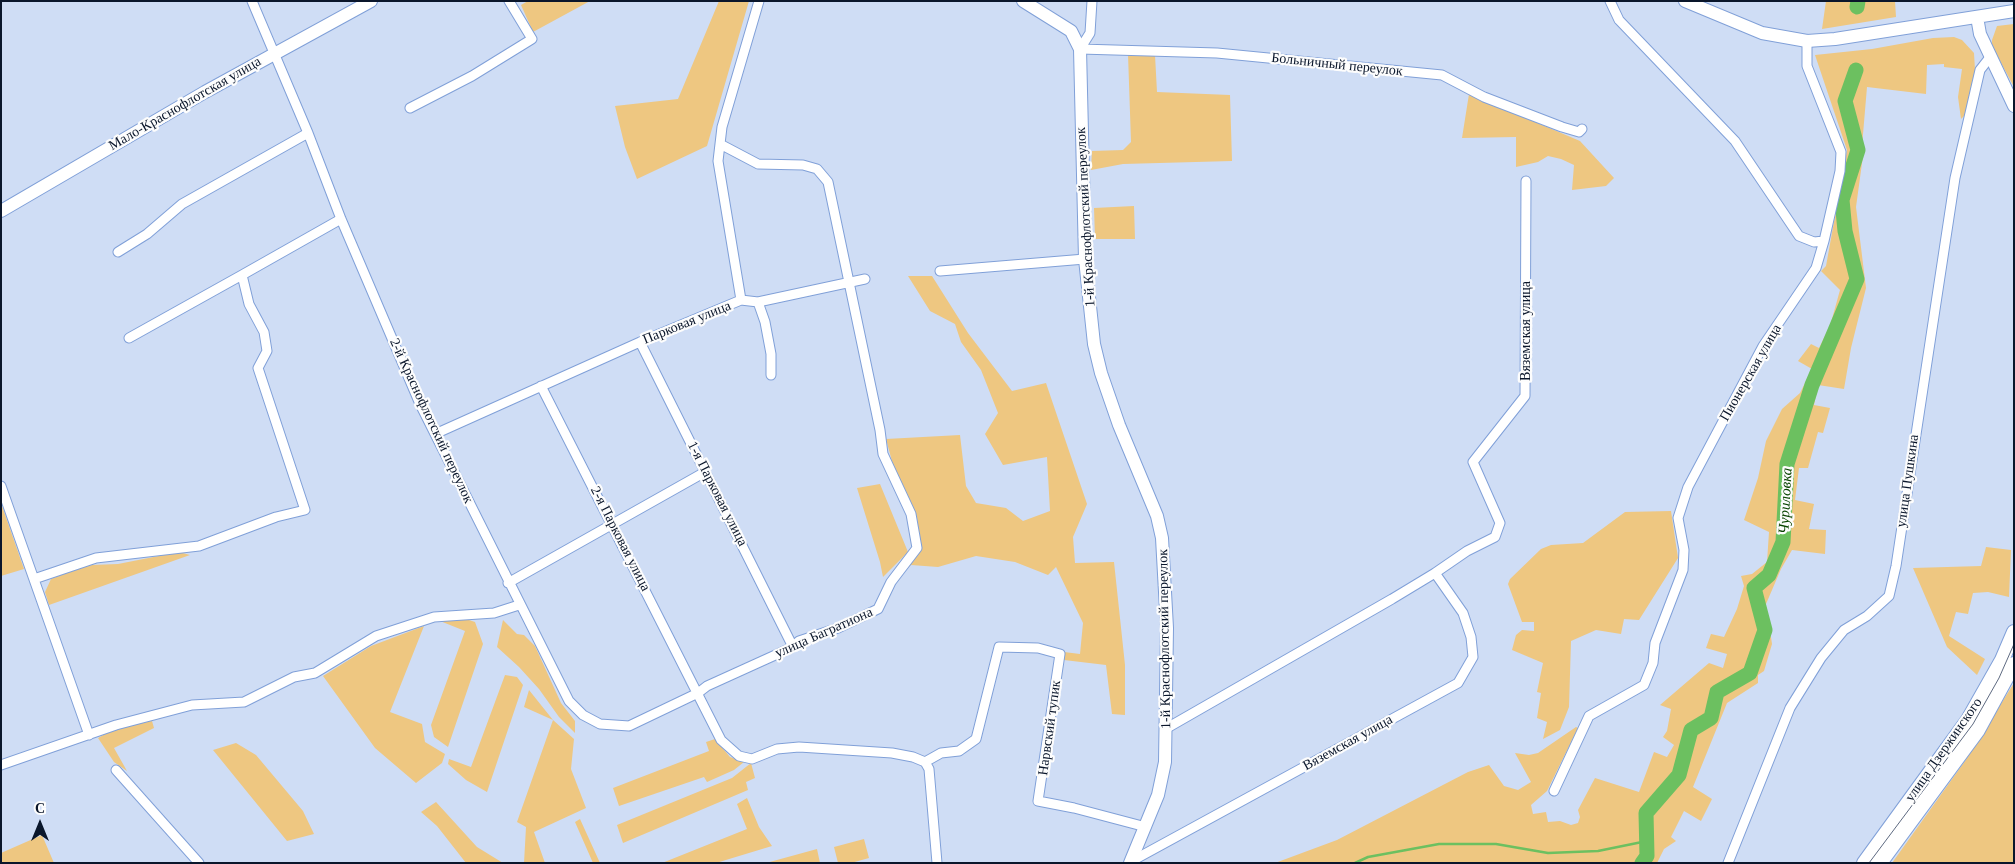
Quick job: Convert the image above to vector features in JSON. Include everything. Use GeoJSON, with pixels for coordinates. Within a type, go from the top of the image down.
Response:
{"type":"FeatureCollection","features":[{"type":"Feature","properties":{"kind":"main road","name":"улица Дзержинского"},"geometry":{"type":"LineString","coordinates":[[1864,863],[1968,720],[2002,660],[2014,632]]}},
{"type":"Feature","properties":{"kind":"main road","name":"улица Дзержинского"},"geometry":{"type":"LineString","coordinates":[[1880,863],[1978,730],[2014,664]]}},
{"type":"Feature","properties":{"kind":"street","name":"2-й Краснофлотский переулок"},"geometry":{"type":"LineString","coordinates":[[252,1],[308,133],[341,219],[420,404],[519,605],[569,701],[583,715],[600,724],[629,726],[698,693]]}},
{"type":"Feature","properties":{"kind":"street","name":"Мало-Краснофлотская улица"},"geometry":{"type":"LineString","coordinates":[[1,211],[273,53],[371,1]]}},
{"type":"Feature","properties":{"kind":"street"},"geometry":{"type":"LineString","coordinates":[[410,108],[472,76],[532,39],[509,1]]}},
{"type":"Feature","properties":{"kind":"street","name":"Парковая улица"},"geometry":{"type":"LineString","coordinates":[[436,434],[640,342],[741,300],[718,161],[722,127],[759,1]]}},
{"type":"Feature","properties":{"kind":"street"},"geometry":{"type":"LineString","coordinates":[[1023,1],[1071,31],[1080,49]]}},
{"type":"Feature","properties":{"kind":"street"},"geometry":{"type":"LineString","coordinates":[[1080,49],[1090,33],[1092,1]]}},
{"type":"Feature","properties":{"kind":"street"},"geometry":{"type":"LineString","coordinates":[[1610,1],[1619,20],[1735,141],[1798,236],[1814,242],[1824,241]]}},
{"type":"Feature","properties":{"kind":"street"},"geometry":{"type":"LineString","coordinates":[[1688,2],[1762,33],[1807,41],[1835,39],[2014,11]]}},
{"type":"Feature","properties":{"kind":"street"},"geometry":{"type":"LineString","coordinates":[[1977,17],[1980,34],[2012,102]]}},
{"type":"Feature","properties":{"kind":"street","name":"Пионерская улица"},"geometry":{"type":"LineString","coordinates":[[1554,791],[1589,716],[1644,685],[1653,663],[1655,644],[1683,570],[1684,550],[1678,518],[1688,488],[1763,346],[1816,268],[1840,171],[1841,152],[1807,66],[1807,41]]}},
{"type":"Feature","properties":{"kind":"street","name":"Больничный переулок"},"geometry":{"type":"LineString","coordinates":[[1080,49],[1217,53],[1442,75],[1493,100],[1562,127],[1580,132],[1582,130]]}},
{"type":"Feature","properties":{"kind":"street","name":"1-й Краснофлотский переулок"},"geometry":{"type":"LineString","coordinates":[[1080,49],[1085,259],[1094,344],[1101,373],[1119,426],[1157,516],[1162,538],[1167,628],[1165,762],[1158,795],[1130,863]]}},
{"type":"Feature","properties":{"kind":"street","name":"улица Пушкина"},"geometry":{"type":"LineString","coordinates":[[1728,863],[1790,708],[1821,658],[1844,630],[1867,616],[1889,596],[1896,566],[1955,178],[1980,70],[1990,56]]}},
{"type":"Feature","properties":{"kind":"street"},"geometry":{"type":"LineString","coordinates":[[118,252],[140,239],[182,204],[308,133]]}},
{"type":"Feature","properties":{"kind":"street","name":"улица Багратиона"},"geometry":{"type":"LineString","coordinates":[[698,693],[706,686],[793,647],[799,642],[838,628],[878,609],[891,582],[917,548],[911,514],[883,454],[880,430],[828,182],[817,169],[803,165],[758,164],[720,144]]}},
{"type":"Feature","properties":{"kind":"street","name":"Вяземская улица"},"geometry":{"type":"LineString","coordinates":[[1167,728],[1436,573],[1467,551],[1495,537],[1500,523],[1473,462],[1525,396],[1526,181]]}},
{"type":"Feature","properties":{"kind":"street"},"geometry":{"type":"LineString","coordinates":[[129,338],[341,219]]}},
{"type":"Feature","properties":{"kind":"street"},"geometry":{"type":"LineString","coordinates":[[940,272],[1085,259]]}},
{"type":"Feature","properties":{"kind":"street"},"geometry":{"type":"LineString","coordinates":[[34,579],[96,558],[200,546],[276,517],[305,510],[258,368],[267,351],[264,332],[249,304],[242,275]]}},
{"type":"Feature","properties":{"kind":"street"},"geometry":{"type":"LineString","coordinates":[[741,300],[758,302],[865,279]]}},
{"type":"Feature","properties":{"kind":"street"},"geometry":{"type":"LineString","coordinates":[[758,302],[765,322],[771,354],[771,375]]}},
{"type":"Feature","properties":{"kind":"street","name":"1-я Парковая улица"},"geometry":{"type":"LineString","coordinates":[[640,342],[793,647]]}},
{"type":"Feature","properties":{"kind":"street","name":"2-я Парковая улица"},"geometry":{"type":"LineString","coordinates":[[541,386],[698,693]]}},
{"type":"Feature","properties":{"kind":"street"},"geometry":{"type":"LineString","coordinates":[[508,583],[706,472]]}},
{"type":"Feature","properties":{"kind":"street"},"geometry":{"type":"LineString","coordinates":[[1,486],[88,735]]}},
{"type":"Feature","properties":{"kind":"street","name":"Вяземская улица"},"geometry":{"type":"LineString","coordinates":[[1130,863],[1458,683],[1473,656],[1472,642],[1463,613],[1436,573]]}},
{"type":"Feature","properties":{"kind":"street"},"geometry":{"type":"LineString","coordinates":[[1,765],[116,725],[192,705],[244,702],[294,677],[315,673],[376,636],[434,617],[494,613],[519,605]]}},
{"type":"Feature","properties":{"kind":"street","name":"Нарвский тупик"},"geometry":{"type":"LineString","coordinates":[[925,762],[941,753],[959,751],[976,739],[999,647],[1038,648],[1060,654],[1038,802],[1074,808],[1146,827]]}},
{"type":"Feature","properties":{"kind":"street"},"geometry":{"type":"LineString","coordinates":[[698,693],[721,740],[739,756],[752,759],[777,749],[799,747],[892,753],[913,757],[925,762],[928,769],[937,863]]}},
{"type":"Feature","properties":{"kind":"street"},"geometry":{"type":"LineString","coordinates":[[116,770],[199,863]]}},
{"type":"Feature","properties":{"kind":"shaded area"},"geometry":{"type":"Polygon","coordinates":[[[528,1],[590,1],[533,32],[521,5],[528,1]]]}},
{"type":"Feature","properties":{"kind":"shaded area"},"geometry":{"type":"Polygon","coordinates":[[[719,1],[749,1],[707,146],[637,179],[625,147],[615,106],[678,99],[719,1]]]}},
{"type":"Feature","properties":{"kind":"shaded area"},"geometry":{"type":"Polygon","coordinates":[[[1826,1],[1895,1],[1896,17],[1822,29],[1826,1]]]}},
{"type":"Feature","properties":{"kind":"shaded area"},"geometry":{"type":"Polygon","coordinates":[[[2014,24],[2014,87],[1992,46],[1992,40],[1997,26],[2014,24]]]}},
{"type":"Feature","properties":{"kind":"shaded area"},"geometry":{"type":"Polygon","coordinates":[[[1954,37],[1962,40],[1974,53],[1975,70],[1965,115],[1961,119],[1958,97],[1962,69],[1944,67],[1944,64],[1927,65],[1926,94],[1867,87],[1862,146],[1863,156],[1856,207],[1866,288],[1851,348],[1844,389],[1818,385],[1814,405],[1830,408],[1823,433],[1818,432],[1808,468],[1799,468],[1795,500],[1814,504],[1809,529],[1826,530],[1825,554],[1792,550],[1781,569],[1763,611],[1769,623],[1772,644],[1764,671],[1758,675],[1758,683],[1727,703],[1693,787],[1712,799],[1701,821],[1684,811],[1671,837],[1676,841],[1664,849],[1657,863],[1275,863],[1337,840],[1468,772],[1489,765],[1504,786],[1518,790],[1531,782],[1515,753],[1529,755],[1538,753],[1576,727],[1578,728],[1547,791],[1531,805],[1533,814],[1546,812],[1548,822],[1560,821],[1571,825],[1578,823],[1580,817],[1578,810],[1595,778],[1639,792],[1654,752],[1667,757],[1674,745],[1663,737],[1667,731],[1671,709],[1660,705],[1709,663],[1723,668],[1727,654],[1706,648],[1711,634],[1724,637],[1737,609],[1744,586],[1741,576],[1752,574],[1767,562],[1769,532],[1744,520],[1758,478],[1766,441],[1782,409],[1800,393],[1812,369],[1798,361],[1811,344],[1819,348],[1830,326],[1840,290],[1821,271],[1826,266],[1847,150],[1815,55],[1872,49],[1933,38],[1954,37]]]}},
{"type":"Feature","properties":{"kind":"shaded area"},"geometry":{"type":"Polygon","coordinates":[[[1128,54],[1155,55],[1157,92],[1230,95],[1232,161],[1123,164],[1091,170],[1092,151],[1123,150],[1131,142],[1128,54]]]}},
{"type":"Feature","properties":{"kind":"shaded area"},"geometry":{"type":"Polygon","coordinates":[[[1469,94],[1580,141],[1614,178],[1606,186],[1572,190],[1574,165],[1561,159],[1548,156],[1538,162],[1516,167],[1516,137],[1462,138],[1469,94]]]}},
{"type":"Feature","properties":{"kind":"shaded area"},"geometry":{"type":"Polygon","coordinates":[[[1134,206],[1135,239],[1095,239],[1094,208],[1134,206]]]}},
{"type":"Feature","properties":{"kind":"shaded area"},"geometry":{"type":"Polygon","coordinates":[[[908,276],[932,276],[968,333],[1012,391],[1046,383],[1087,504],[1073,537],[1075,563],[1114,562],[1125,665],[1125,715],[1112,714],[1106,665],[1064,660],[1064,652],[1080,654],[1083,623],[1056,567],[1048,575],[1015,562],[976,556],[938,567],[911,565],[900,574],[919,550],[917,517],[897,480],[886,439],[960,435],[966,486],[976,503],[1006,508],[1023,521],[1050,511],[1047,457],[1003,465],[985,434],[998,413],[981,370],[961,342],[955,324],[930,311],[908,276]]]}},
{"type":"Feature","properties":{"kind":"shaded area"},"geometry":{"type":"Polygon","coordinates":[[[880,484],[908,552],[883,577],[857,488],[880,484]]]}},
{"type":"Feature","properties":{"kind":"shaded area"},"geometry":{"type":"Polygon","coordinates":[[[1,503],[24,569],[1,576],[1,503]]]}},
{"type":"Feature","properties":{"kind":"shaded area"},"geometry":{"type":"Polygon","coordinates":[[[1671,511],[1678,558],[1639,620],[1624,619],[1621,634],[1596,630],[1571,641],[1569,707],[1560,730],[1543,739],[1547,722],[1537,718],[1541,693],[1537,692],[1543,663],[1512,650],[1516,635],[1522,630],[1534,631],[1534,622],[1522,622],[1508,584],[1510,579],[1541,549],[1551,545],[1583,543],[1625,512],[1671,511]]]}},
{"type":"Feature","properties":{"kind":"shaded area"},"geometry":{"type":"Polygon","coordinates":[[[1986,547],[2011,550],[2009,597],[1988,592],[1973,593],[1968,614],[1956,612],[1949,636],[1985,659],[1977,675],[1947,647],[1913,568],[1981,566],[1986,547]]]}},
{"type":"Feature","properties":{"kind":"shaded area"},"geometry":{"type":"Polygon","coordinates":[[[179,552],[190,555],[49,605],[45,592],[51,579],[92,565],[118,564],[179,552]]]}},
{"type":"Feature","properties":{"kind":"shaded area"},"geometry":{"type":"Polygon","coordinates":[[[463,618],[475,622],[483,644],[448,747],[434,737],[431,725],[465,631],[435,619],[463,618]]]}},
{"type":"Feature","properties":{"kind":"shaded area"},"geometry":{"type":"Polygon","coordinates":[[[503,620],[517,634],[524,635],[535,646],[561,703],[575,721],[575,733],[559,717],[539,689],[497,647],[503,620]]]}},
{"type":"Feature","properties":{"kind":"shaded area"},"geometry":{"type":"Polygon","coordinates":[[[424,626],[390,712],[422,724],[425,742],[445,754],[442,763],[416,783],[375,748],[323,676],[371,646],[424,626]]]}},
{"type":"Feature","properties":{"kind":"shaded area"},"geometry":{"type":"Polygon","coordinates":[[[505,675],[517,677],[523,685],[487,792],[466,780],[448,764],[449,759],[471,767],[505,675]]]}},
{"type":"Feature","properties":{"kind":"shaded area"},"geometry":{"type":"Polygon","coordinates":[[[2014,683],[2014,863],[1892,863],[1965,761],[2014,683]]]}},
{"type":"Feature","properties":{"kind":"shaded area"},"geometry":{"type":"Polygon","coordinates":[[[529,690],[553,720],[524,707],[529,690]]]}},
{"type":"Feature","properties":{"kind":"shaded area"},"geometry":{"type":"Polygon","coordinates":[[[553,720],[574,739],[571,769],[586,808],[534,832],[545,863],[524,863],[526,827],[517,822],[553,720]]]}},
{"type":"Feature","properties":{"kind":"shaded area"},"geometry":{"type":"Polygon","coordinates":[[[152,721],[154,728],[114,748],[127,771],[114,762],[98,738],[114,729],[152,721]]]}},
{"type":"Feature","properties":{"kind":"shaded area"},"geometry":{"type":"Polygon","coordinates":[[[715,739],[730,757],[744,762],[734,770],[707,782],[704,777],[619,806],[613,788],[709,751],[706,742],[715,739]]]}},
{"type":"Feature","properties":{"kind":"shaded area"},"geometry":{"type":"Polygon","coordinates":[[[236,743],[256,755],[303,811],[314,834],[287,841],[213,750],[236,743]]]}},
{"type":"Feature","properties":{"kind":"shaded area"},"geometry":{"type":"Polygon","coordinates":[[[751,763],[755,778],[746,782],[748,790],[623,843],[617,825],[732,778],[751,763]]]}},
{"type":"Feature","properties":{"kind":"shaded area"},"geometry":{"type":"Polygon","coordinates":[[[747,798],[759,827],[772,846],[716,863],[662,863],[747,829],[737,804],[747,798]]]}},
{"type":"Feature","properties":{"kind":"shaded area"},"geometry":{"type":"Polygon","coordinates":[[[436,802],[477,847],[503,863],[466,863],[437,826],[421,812],[436,802]]]}},
{"type":"Feature","properties":{"kind":"shaded area"},"geometry":{"type":"Polygon","coordinates":[[[580,819],[600,863],[593,863],[575,822],[580,819]]]}},
{"type":"Feature","properties":{"kind":"shaded area"},"geometry":{"type":"Polygon","coordinates":[[[42,835],[54,863],[1,863],[1,853],[42,835]]]}},
{"type":"Feature","properties":{"kind":"shaded area"},"geometry":{"type":"Polygon","coordinates":[[[864,839],[869,858],[851,863],[838,863],[834,847],[864,839]]]}},
{"type":"Feature","properties":{"kind":"shaded area"},"geometry":{"type":"Polygon","coordinates":[[[817,849],[820,863],[766,863],[817,849]]]}},
{"type":"Feature","properties":{"kind":"waterway","name":"Чуриловка"},"geometry":{"type":"LineString","coordinates":[[1857,7],[1858,1]]}},
{"type":"Feature","properties":{"kind":"waterway","name":"Чуриловка"},"geometry":{"type":"LineString","coordinates":[[1642,863],[1647,856],[1646,813],[1679,775],[1691,730],[1711,718],[1717,692],[1750,673],[1765,630],[1754,588],[1769,575],[1783,542],[1787,464],[1812,385],[1857,279],[1845,231],[1842,200],[1858,150],[1845,101],[1856,70]]}},
{"type":"Feature","properties":{"kind":"waterway"},"geometry":{"type":"LineString","coordinates":[[1355,863],[1368,857],[1439,844],[1496,844],[1548,853],[1598,851],[1647,841]]}},
{"type":"Feature","properties":{"kind":"tram line"},"geometry":{"type":"LineString","coordinates":[[1869,863],[1973,724],[1999,678],[2014,644]]}}]}
